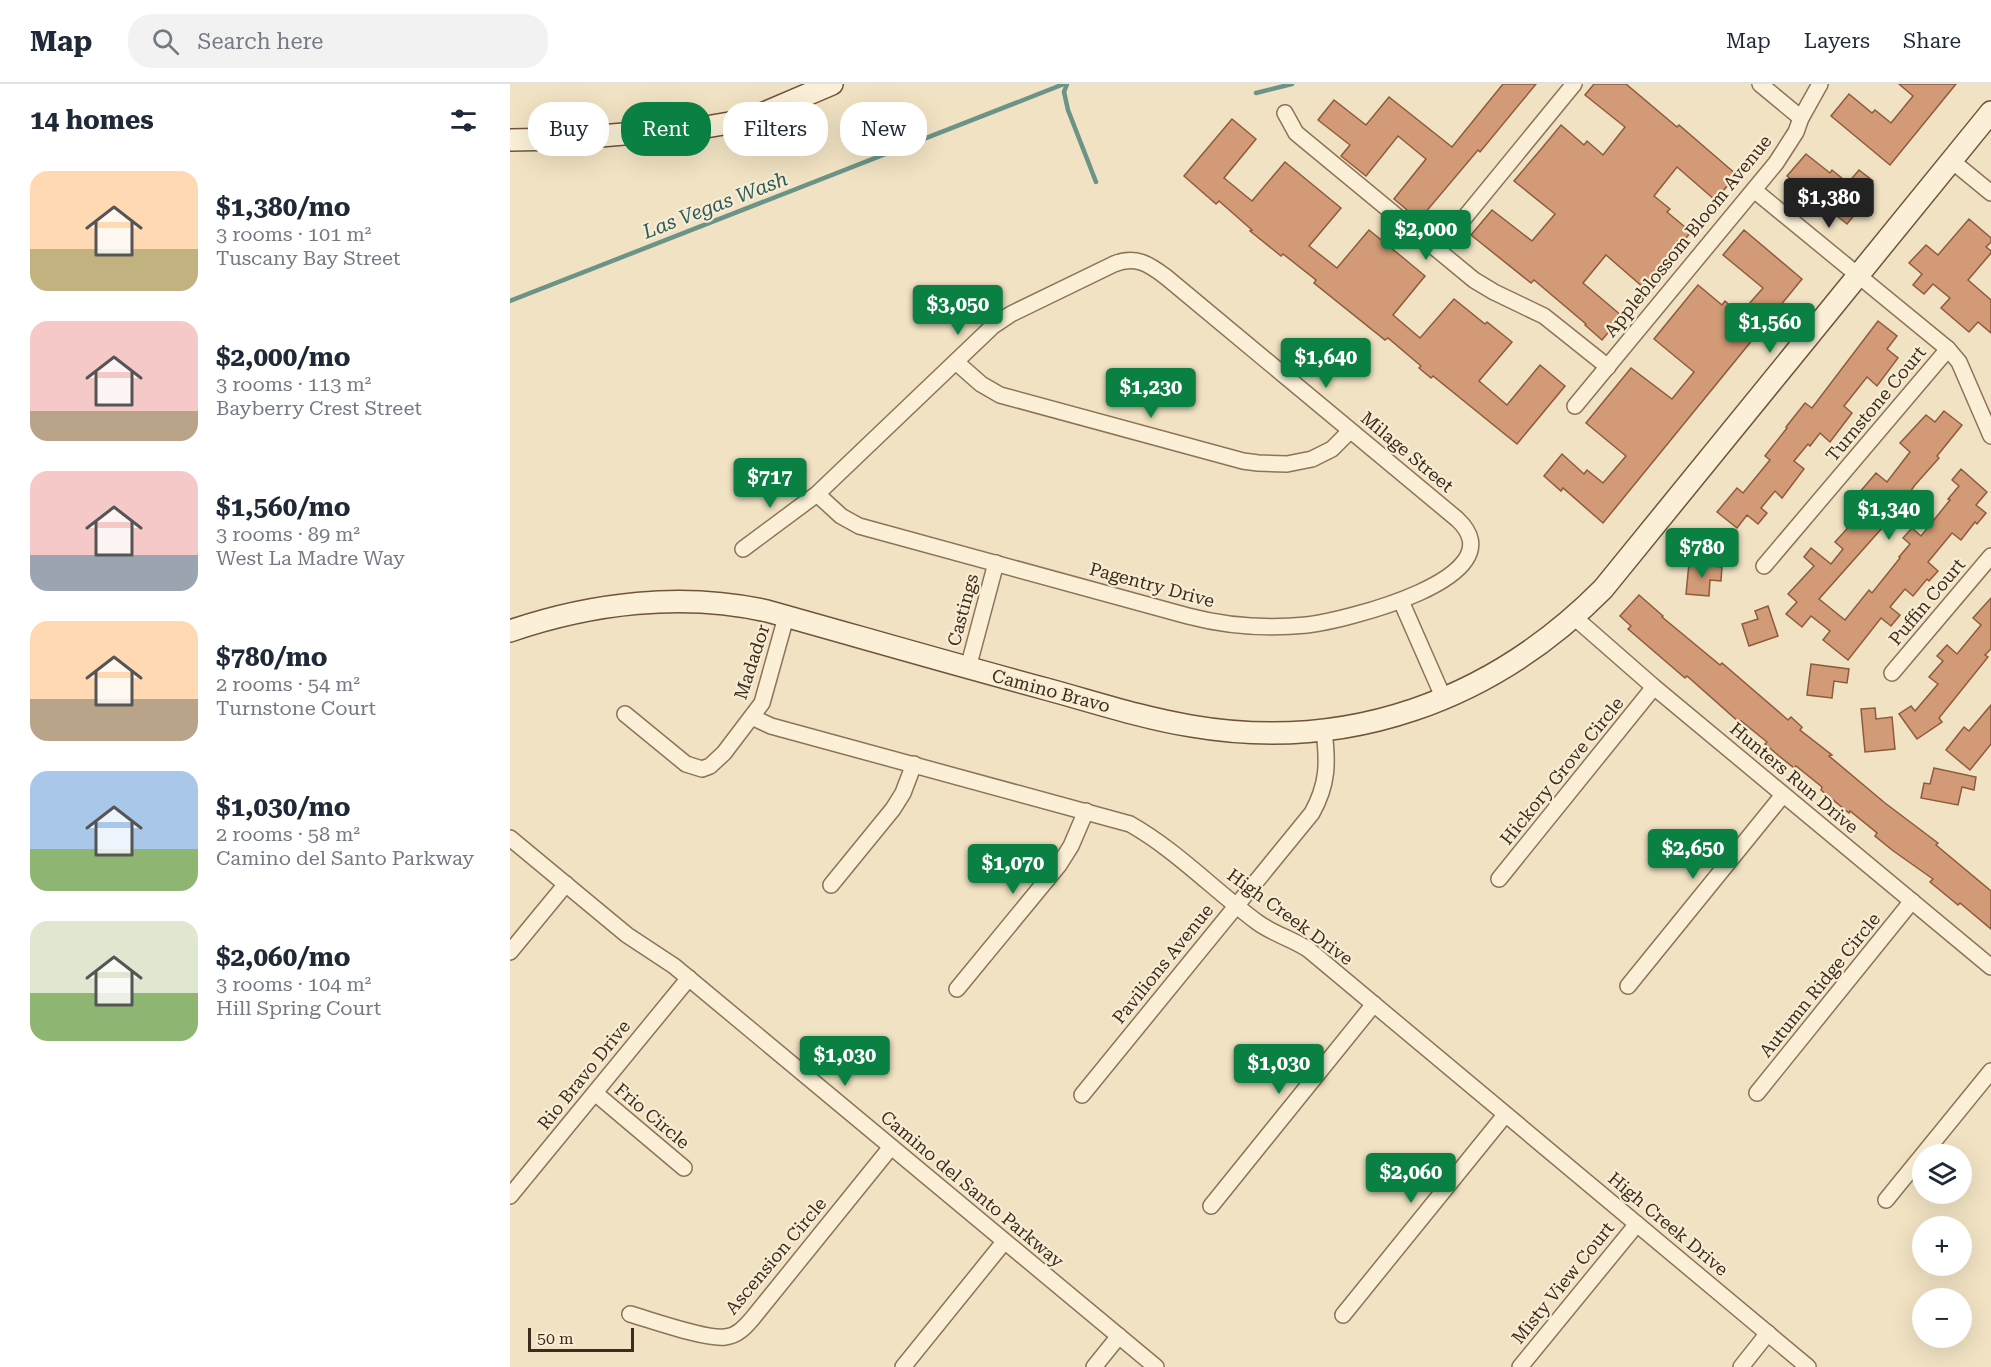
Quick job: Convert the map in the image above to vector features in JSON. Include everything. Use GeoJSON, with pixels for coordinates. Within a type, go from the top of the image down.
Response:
{"type":"FeatureCollection","features":[{"type":"Feature","properties":{"kind":"street"},"geometry":{"type":"LineString","coordinates":[[510,140],[565,139],[706,127],[735,122],[764,113],[832,84]]}},
{"type":"Feature","properties":{"kind":"street"},"geometry":{"type":"LineString","coordinates":[[1438,250],[1574,84]]}},
{"type":"Feature","properties":{"kind":"street"},"geometry":{"type":"LineString","coordinates":[[1760,84],[1801,118]]}},
{"type":"Feature","properties":{"kind":"street","name":"Appleblossom Bloom Avenue"},"geometry":{"type":"LineString","coordinates":[[1575,405],[1776,163],[1796,132],[1820,84]]}},
{"type":"Feature","properties":{"kind":"street","name":"Camino Bravo"},"geometry":{"type":"LineString","coordinates":[[510,631],[580,612],[657,602],[686,601],[726,604],[786,617],[1122,710],[1190,726],[1259,733],[1324,731],[1386,719],[1444,699],[1504,669],[1574,618],[1603,590],[1991,112]]}},
{"type":"Feature","properties":{"kind":"street"},"geometry":{"type":"LineString","coordinates":[[1286,113],[1296,133],[1474,279],[1494,292],[1544,316],[1608,367]]}},
{"type":"Feature","properties":{"kind":"street"},"geometry":{"type":"LineString","coordinates":[[1952,161],[1991,193]]}},
{"type":"Feature","properties":{"kind":"street"},"geometry":{"type":"LineString","coordinates":[[1754,190],[1948,350],[1959,362],[1991,436]]}},
{"type":"Feature","properties":{"kind":"street","name":"Milage Street"},"geometry":{"type":"LineString","coordinates":[[956,362],[993,326],[1011,314],[1121,261],[1133,259],[1139,261],[1166,277],[1463,524],[1470,539],[1470,547]]}},
{"type":"Feature","properties":{"kind":"street","name":"Turnstone Court"},"geometry":{"type":"LineString","coordinates":[[1764,566],[1948,350]]}},
{"type":"Feature","properties":{"kind":"street"},"geometry":{"type":"LineString","coordinates":[[742,549],[817,494],[956,362],[981,384],[1000,395],[1243,461],[1287,464],[1312,459],[1332,449],[1350,431]]}},
{"type":"Feature","properties":{"kind":"street","name":"Pagentry Drive"},"geometry":{"type":"LineString","coordinates":[[817,494],[842,516],[859,526],[1188,616],[1243,626],[1283,627],[1322,623],[1355,616],[1401,601],[1458,569],[1468,555],[1470,547]]}},
{"type":"Feature","properties":{"kind":"street","name":"Puffin Court"},"geometry":{"type":"LineString","coordinates":[[1892,673],[1991,556]]}},
{"type":"Feature","properties":{"kind":"street","name":"Castings"},"geometry":{"type":"LineString","coordinates":[[968,668],[996,563]]}},
{"type":"Feature","properties":{"kind":"street"},"geometry":{"type":"LineString","coordinates":[[1401,601],[1444,699]]}},
{"type":"Feature","properties":{"kind":"street","name":"Madador"},"geometry":{"type":"LineString","coordinates":[[625,714],[677,759],[694,768],[702,769],[710,766],[724,753],[765,696],[786,617]]}},
{"type":"Feature","properties":{"kind":"street","name":"Hunters Run Drive"},"geometry":{"type":"LineString","coordinates":[[1574,618],[1991,967]]}},
{"type":"Feature","properties":{"kind":"street","name":"Hickory Grove Circle"},"geometry":{"type":"LineString","coordinates":[[1499,879],[1654,687]]}},
{"type":"Feature","properties":{"kind":"street","name":"High Creek Drive"},"geometry":{"type":"LineString","coordinates":[[752,717],[771,726],[1130,824],[1152,836],[1266,928],[1309,950],[1809,1367]]}},
{"type":"Feature","properties":{"kind":"street","name":"Pavilions Avenue"},"geometry":{"type":"LineString","coordinates":[[1082,1095],[1305,823],[1322,792],[1327,767],[1324,731]]}},
{"type":"Feature","properties":{"kind":"street"},"geometry":{"type":"LineString","coordinates":[[831,885],[893,809],[903,793],[914,764]]}},
{"type":"Feature","properties":{"kind":"street"},"geometry":{"type":"LineString","coordinates":[[1628,986],[1783,795]]}},
{"type":"Feature","properties":{"kind":"street"},"geometry":{"type":"LineString","coordinates":[[957,989],[1059,865],[1071,846],[1086,812]]}},
{"type":"Feature","properties":{"kind":"street","name":"Camino del Santo Parkway"},"geometry":{"type":"LineString","coordinates":[[510,838],[627,935],[689,978],[1156,1367]]}},
{"type":"Feature","properties":{"kind":"street"},"geometry":{"type":"LineString","coordinates":[[510,952],[566,884]]}},
{"type":"Feature","properties":{"kind":"street","name":"Autumn Ridge Circle"},"geometry":{"type":"LineString","coordinates":[[1757,1093],[1912,901]]}},
{"type":"Feature","properties":{"kind":"street","name":"Rio Bravo Drive"},"geometry":{"type":"LineString","coordinates":[[510,1196],[689,978]]}},
{"type":"Feature","properties":{"kind":"street"},"geometry":{"type":"LineString","coordinates":[[1211,1206],[1374,1004]]}},
{"type":"Feature","properties":{"kind":"street"},"geometry":{"type":"LineString","coordinates":[[1886,1200],[1991,1071]]}},
{"type":"Feature","properties":{"kind":"street","name":"Frio Circle"},"geometry":{"type":"LineString","coordinates":[[595,1093],[684,1168]]}},
{"type":"Feature","properties":{"kind":"street"},"geometry":{"type":"LineString","coordinates":[[1342,1315],[1505,1115]]}},
{"type":"Feature","properties":{"kind":"street","name":"Ascension Circle"},"geometry":{"type":"LineString","coordinates":[[630,1314],[716,1337],[732,1335],[740,1331],[891,1147]]}},
{"type":"Feature","properties":{"kind":"street","name":"Misty View Court"},"geometry":{"type":"LineString","coordinates":[[1521,1367],[1636,1224]]}},
{"type":"Feature","properties":{"kind":"street"},"geometry":{"type":"LineString","coordinates":[[903,1367],[1004,1242]]}},
{"type":"Feature","properties":{"kind":"street"},"geometry":{"type":"LineString","coordinates":[[1740,1367],[1768,1333]]}},
{"type":"Feature","properties":{"kind":"street"},"geometry":{"type":"LineString","coordinates":[[1094,1367],[1119,1336]]}},
{"type":"Feature","properties":{"kind":"building"},"geometry":{"type":"Polygon","coordinates":[[[1503,84],[1536,84],[1480,152],[1478,150],[1419,220],[1394,199],[1426,159],[1398,136],[1366,176],[1341,156],[1350,145],[1318,120],[1334,100],[1366,125],[1389,97],[1452,147],[1503,84]]]}},
{"type":"Feature","properties":{"kind":"building"},"geometry":{"type":"Polygon","coordinates":[[[1594,84],[1626,84],[1677,127],[1679,125],[1737,175],[1715,200],[1677,167],[1654,196],[1670,209],[1667,212],[1691,232],[1644,288],[1606,255],[1583,283],[1622,316],[1602,340],[1534,280],[1531,283],[1471,235],[1492,210],[1532,241],[1555,214],[1514,181],[1561,125],[1584,145],[1587,141],[1603,155],[1625,127],[1585,95],[1594,84]]]}},
{"type":"Feature","properties":{"kind":"building"},"geometry":{"type":"Polygon","coordinates":[[[1899,84],[1956,84],[1890,165],[1831,116],[1849,94],[1872,113],[1875,110],[1891,123],[1913,96],[1899,84]]]}},
{"type":"Feature","properties":{"kind":"building"},"geometry":{"type":"Polygon","coordinates":[[[1232,119],[1256,139],[1224,178],[1252,201],[1285,162],[1341,208],[1309,246],[1337,268],[1369,230],[1401,256],[1425,276],[1393,315],[1420,338],[1454,299],[1512,342],[1479,381],[1507,405],[1540,365],[1565,386],[1517,444],[1433,376],[1431,378],[1419,368],[1421,366],[1388,338],[1385,340],[1314,283],[1316,280],[1283,254],[1281,256],[1250,231],[1252,230],[1219,201],[1216,204],[1184,176],[1232,119]]]}},
{"type":"Feature","properties":{"kind":"building"},"geometry":{"type":"Polygon","coordinates":[[[1806,154],[1830,173],[1832,170],[1848,183],[1859,170],[1873,181],[1868,188],[1873,192],[1847,224],[1787,176],[1806,154]]]}},
{"type":"Feature","properties":{"kind":"building"},"geometry":{"type":"Polygon","coordinates":[[[1969,219],[1991,238],[1991,242],[1986,247],[1991,253],[1968,280],[1991,300],[1991,333],[1978,322],[1969,332],[1941,308],[1950,298],[1933,284],[1924,294],[1913,285],[1922,274],[1909,263],[1926,245],[1938,255],[1969,219]]]}},
{"type":"Feature","properties":{"kind":"building"},"geometry":{"type":"Polygon","coordinates":[[[1744,230],[1802,279],[1603,523],[1563,488],[1561,491],[1544,476],[1562,454],[1584,474],[1587,470],[1603,483],[1626,456],[1586,423],[1631,368],[1672,399],[1694,372],[1654,339],[1698,285],[1722,305],[1725,301],[1740,314],[1763,288],[1723,255],[1744,230]]]}},
{"type":"Feature","properties":{"kind":"building"},"geometry":{"type":"Polygon","coordinates":[[[1878,321],[1897,336],[1887,349],[1898,358],[1877,386],[1867,377],[1844,406],[1852,413],[1830,442],[1820,433],[1810,446],[1808,444],[1794,461],[1804,469],[1782,498],[1775,491],[1761,508],[1767,513],[1758,524],[1747,515],[1737,528],[1717,512],[1737,488],[1743,493],[1770,460],[1765,456],[1786,427],[1805,403],[1812,408],[1878,321]]]}},
{"type":"Feature","properties":{"kind":"building"},"geometry":{"type":"Polygon","coordinates":[[[1944,411],[1962,425],[1885,528],[1883,527],[1819,599],[1845,620],[1869,590],[1872,593],[1910,544],[1903,538],[1912,528],[1921,536],[1950,500],[1948,499],[1959,486],[1952,480],[1961,469],[1987,492],[1976,505],[1986,513],[1977,524],[1975,522],[1961,540],[1952,533],[1928,562],[1938,571],[1929,581],[1927,579],[1913,596],[1905,589],[1890,607],[1900,615],[1891,626],[1881,618],[1848,660],[1823,640],[1830,631],[1811,616],[1802,627],[1786,614],[1797,602],[1788,594],[1814,566],[1804,557],[1811,548],[1831,564],[1843,549],[1835,542],[1854,521],[1851,518],[1861,507],[1853,500],[1876,473],[1887,482],[1910,452],[1900,443],[1926,415],[1935,422],[1944,411]]]}},
{"type":"Feature","properties":{"kind":"building"},"geometry":{"type":"Polygon","coordinates":[[[1689,563],[1722,567],[1721,581],[1710,580],[1709,596],[1686,594],[1689,563]]]}},
{"type":"Feature","properties":{"kind":"building"},"geometry":{"type":"Polygon","coordinates":[[[1639,595],[1662,617],[1720,665],[1722,663],[1788,720],[1791,717],[1802,727],[1800,730],[1832,755],[1829,756],[1938,843],[1936,845],[1991,891],[1991,929],[1930,882],[1933,879],[1892,850],[1875,836],[1877,833],[1821,790],[1822,787],[1796,766],[1794,768],[1779,756],[1765,744],[1767,742],[1741,721],[1739,722],[1687,676],[1685,678],[1628,629],[1631,626],[1620,616],[1639,595]]]}},
{"type":"Feature","properties":{"kind":"building"},"geometry":{"type":"Polygon","coordinates":[[[1991,598],[1991,649],[1985,655],[1988,657],[1939,718],[1942,722],[1917,739],[1899,714],[1911,706],[1915,711],[1938,684],[1929,677],[1943,661],[1937,656],[1947,645],[1957,654],[1981,625],[1973,618],[1991,598]]]}},
{"type":"Feature","properties":{"kind":"building"},"geometry":{"type":"Polygon","coordinates":[[[1768,606],[1778,636],[1749,646],[1742,624],[1758,619],[1755,611],[1768,606]]]}},
{"type":"Feature","properties":{"kind":"building"},"geometry":{"type":"Polygon","coordinates":[[[1811,664],[1849,669],[1847,683],[1834,681],[1832,698],[1807,695],[1811,664]]]}},
{"type":"Feature","properties":{"kind":"building"},"geometry":{"type":"Polygon","coordinates":[[[1991,705],[1991,744],[1970,770],[1946,750],[1964,727],[1969,731],[1991,705]]]}},
{"type":"Feature","properties":{"kind":"building"},"geometry":{"type":"Polygon","coordinates":[[[1875,708],[1876,719],[1892,717],[1895,749],[1865,752],[1861,709],[1875,708]]]}},
{"type":"Feature","properties":{"kind":"building"},"geometry":{"type":"Polygon","coordinates":[[[1934,768],[1976,777],[1974,790],[1962,787],[1958,805],[1921,798],[1924,783],[1930,784],[1934,768]]]}},
{"type":"Feature","properties":{"kind":"waterway","name":"Las Vegas Wash"},"geometry":{"type":"LineString","coordinates":[[510,301],[1064,84]]}},
{"type":"Feature","properties":{"kind":"waterway"},"geometry":{"type":"LineString","coordinates":[[1067,84],[1064,92],[1068,110],[1096,182]]}},
{"type":"Feature","properties":{"kind":"waterway"},"geometry":{"type":"LineString","coordinates":[[1256,93],[1292,84]]}}]}
